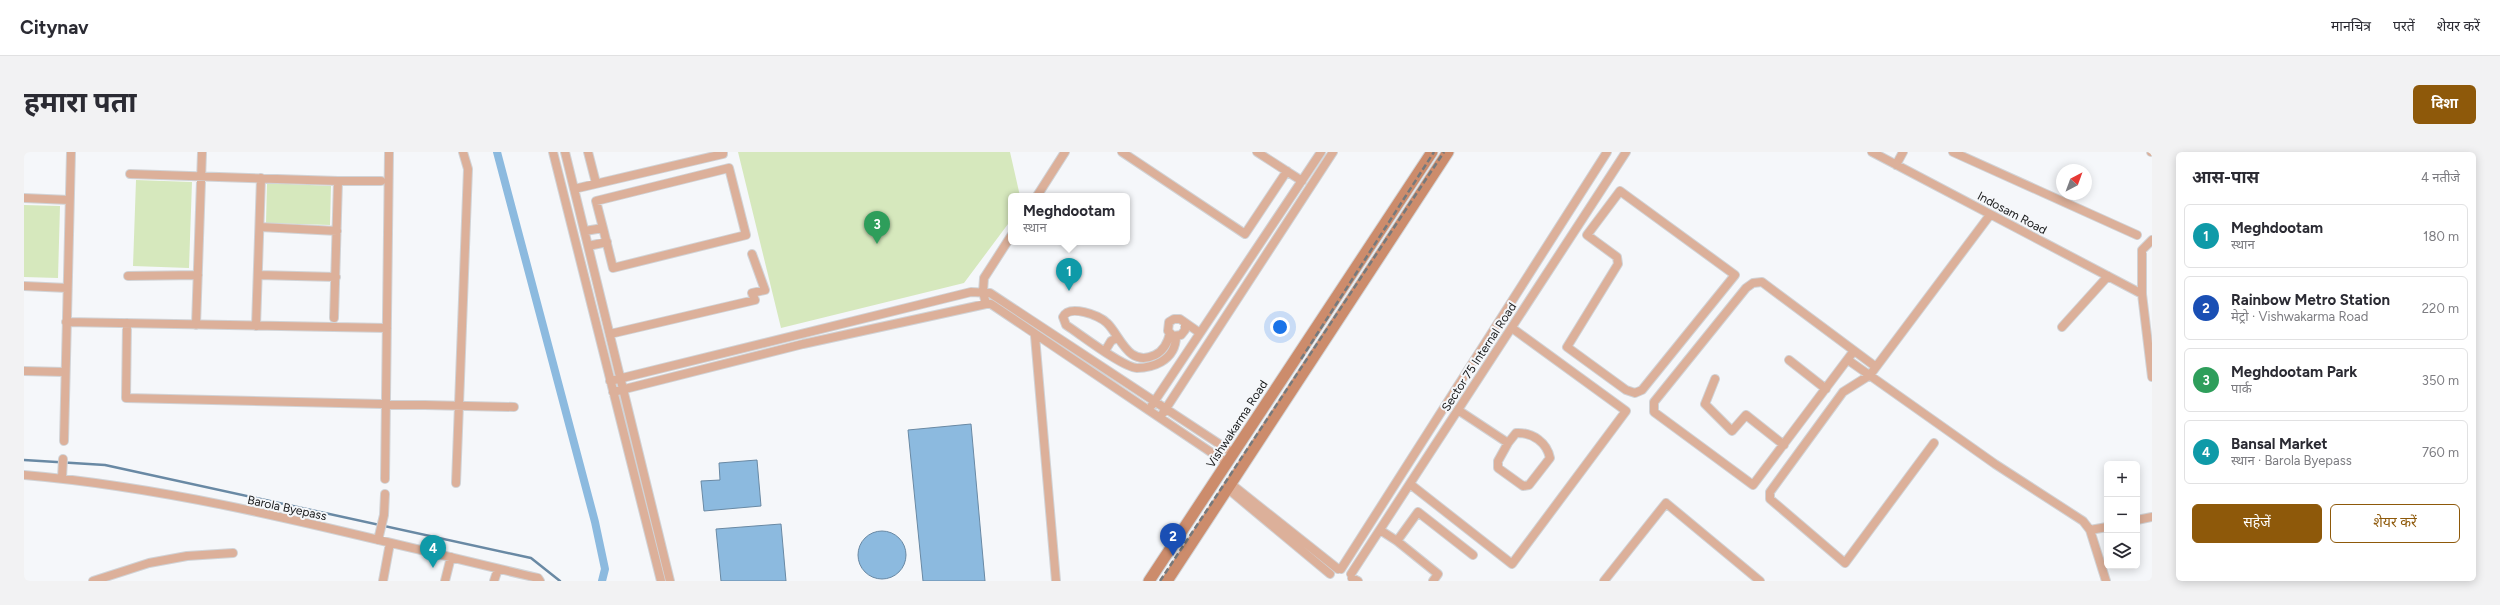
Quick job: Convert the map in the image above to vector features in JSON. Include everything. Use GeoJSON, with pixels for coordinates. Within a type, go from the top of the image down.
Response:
{"type":"FeatureCollection","features":[{"type":"Feature","properties":{"kind":"main road","name":"Vishwakarma Road"},"geometry":{"type":"LineString","coordinates":[[1149,581],[1432,152]]}},
{"type":"Feature","properties":{"kind":"main road"},"geometry":{"type":"LineString","coordinates":[[1168,581],[1448,152]]}},
{"type":"Feature","properties":{"kind":"main road"},"geometry":{"type":"LineString","coordinates":[[1362,258],[1368,264],[1375,264]]}},
{"type":"Feature","properties":{"kind":"main road"},"geometry":{"type":"LineString","coordinates":[[1346,282],[1356,284],[1358,289]]}},
{"type":"Feature","properties":{"kind":"street"},"geometry":{"type":"LineString","coordinates":[[64,441],[64,372],[71,152]]}},
{"type":"Feature","properties":{"kind":"street"},"geometry":{"type":"LineString","coordinates":[[196,324],[202,152]]}},
{"type":"Feature","properties":{"kind":"street"},"geometry":{"type":"LineString","coordinates":[[385,479],[389,152]]}},
{"type":"Feature","properties":{"kind":"street"},"geometry":{"type":"LineString","coordinates":[[456,483],[468,170],[463,152]]}},
{"type":"Feature","properties":{"kind":"street"},"geometry":{"type":"LineString","coordinates":[[553,152],[661,581]]}},
{"type":"Feature","properties":{"kind":"street"},"geometry":{"type":"LineString","coordinates":[[565,152],[670,581]]}},
{"type":"Feature","properties":{"kind":"street"},"geometry":{"type":"LineString","coordinates":[[588,152],[596,183]]}},
{"type":"Feature","properties":{"kind":"street"},"geometry":{"type":"LineString","coordinates":[[574,189],[723,154],[723,152]]}},
{"type":"Feature","properties":{"kind":"street"},"geometry":{"type":"LineString","coordinates":[[1039,193],[1065,152]]}},
{"type":"Feature","properties":{"kind":"street"},"geometry":{"type":"LineString","coordinates":[[1122,152],[1246,234],[1287,171]]}},
{"type":"Feature","properties":{"kind":"street"},"geometry":{"type":"LineString","coordinates":[[1257,152],[1302,181]]}},
{"type":"Feature","properties":{"kind":"street"},"geometry":{"type":"LineString","coordinates":[[1148,410],[1321,152]]}},
{"type":"Feature","properties":{"kind":"street"},"geometry":{"type":"LineString","coordinates":[[1159,418],[1333,152]]}},
{"type":"Feature","properties":{"kind":"street","name":"Sector 75 Internal Road"},"geometry":{"type":"LineString","coordinates":[[1339,569],[1607,152]]}},
{"type":"Feature","properties":{"kind":"street","name":"Sector 75 Internal Road"},"geometry":{"type":"LineString","coordinates":[[1354,578],[1380,530],[1626,152]]}},
{"type":"Feature","properties":{"kind":"street","name":"Indosam Road"},"geometry":{"type":"LineString","coordinates":[[1872,152],[2142,294]]}},
{"type":"Feature","properties":{"kind":"street"},"geometry":{"type":"LineString","coordinates":[[1896,165],[1902,152]]}},
{"type":"Feature","properties":{"kind":"street"},"geometry":{"type":"LineString","coordinates":[[1953,152],[1972,156],[2136,235]]}},
{"type":"Feature","properties":{"kind":"street"},"geometry":{"type":"LineString","coordinates":[[729,168],[746,236],[613,268],[603,228],[596,201],[729,168]]}},
{"type":"Feature","properties":{"kind":"street"},"geometry":{"type":"LineString","coordinates":[[130,174],[381,181]]}},
{"type":"Feature","properties":{"kind":"street"},"geometry":{"type":"LineString","coordinates":[[256,326],[261,178]]}},
{"type":"Feature","properties":{"kind":"street"},"geometry":{"type":"LineString","coordinates":[[334,318],[338,181]]}},
{"type":"Feature","properties":{"kind":"street"},"geometry":{"type":"LineString","coordinates":[[1576,228],[1617,257],[1618,264],[1567,347],[1626,390],[1638,393],[1735,275],[1620,191],[1587,235]]}},
{"type":"Feature","properties":{"kind":"street"},"geometry":{"type":"LineString","coordinates":[[24,198],[69,200]]}},
{"type":"Feature","properties":{"kind":"street"},"geometry":{"type":"LineString","coordinates":[[1934,443],[1845,562],[1770,499],[1770,492],[1843,392],[1870,375],[1990,215]]}},
{"type":"Feature","properties":{"kind":"street"},"geometry":{"type":"LineString","coordinates":[[260,227],[337,230]]}},
{"type":"Feature","properties":{"kind":"street"},"geometry":{"type":"LineString","coordinates":[[585,231],[603,228]]}},
{"type":"Feature","properties":{"kind":"street"},"geometry":{"type":"LineString","coordinates":[[2152,240],[2142,250],[2142,294],[2152,377]]}},
{"type":"Feature","properties":{"kind":"street"},"geometry":{"type":"LineString","coordinates":[[986,304],[983,292],[984,278],[1008,241]]}},
{"type":"Feature","properties":{"kind":"street"},"geometry":{"type":"LineString","coordinates":[[588,246],[607,242]]}},
{"type":"Feature","properties":{"kind":"street"},"geometry":{"type":"LineString","coordinates":[[610,334],[755,300],[752,293],[765,290],[752,254]]}},
{"type":"Feature","properties":{"kind":"street"},"geometry":{"type":"LineString","coordinates":[[1252,255],[1261,261]]}},
{"type":"Feature","properties":{"kind":"street"},"geometry":{"type":"LineString","coordinates":[[128,276],[198,275]]}},
{"type":"Feature","properties":{"kind":"street"},"geometry":{"type":"LineString","coordinates":[[258,275],[336,277]]}},
{"type":"Feature","properties":{"kind":"street"},"geometry":{"type":"LineString","coordinates":[[2062,327],[2108,276]]}},
{"type":"Feature","properties":{"kind":"street"},"geometry":{"type":"LineString","coordinates":[[1853,352],[1753,486],[1654,412],[1654,402],[1746,288],[1753,283],[1762,282],[1853,352],[1876,367]]}},
{"type":"Feature","properties":{"kind":"street"},"geometry":{"type":"LineString","coordinates":[[24,286],[67,288]]}},
{"type":"Feature","properties":{"kind":"street"},"geometry":{"type":"LineString","coordinates":[[610,380],[963,294],[983,292],[990,293],[1154,401],[1230,458]]}},
{"type":"Feature","properties":{"kind":"street"},"geometry":{"type":"LineString","coordinates":[[613,392],[803,344],[991,304],[1035,336],[1159,418],[1230,458]]}},
{"type":"Feature","properties":{"kind":"street"},"geometry":{"type":"LineString","coordinates":[[1175,335],[1175,346],[1170,355],[1159,363],[1147,367],[1136,368],[1105,351],[1066,325],[1063,317],[1065,313],[1071,311],[1096,316],[1112,328],[1122,346],[1131,353],[1148,358],[1162,350],[1175,335],[1185,330],[1184,323]]}},
{"type":"Feature","properties":{"kind":"street"},"geometry":{"type":"LineString","coordinates":[[1192,344],[1175,335],[1167,325],[1171,320],[1177,318],[1200,333]]}},
{"type":"Feature","properties":{"kind":"street"},"geometry":{"type":"LineString","coordinates":[[66,322],[387,328]]}},
{"type":"Feature","properties":{"kind":"street"},"geometry":{"type":"LineString","coordinates":[[127,323],[126,398],[514,407]]}},
{"type":"Feature","properties":{"kind":"street"},"geometry":{"type":"LineString","coordinates":[[1410,484],[1512,564],[1626,411],[1512,328]]}},
{"type":"Feature","properties":{"kind":"street"},"geometry":{"type":"LineString","coordinates":[[1035,336],[1056,581]]}},
{"type":"Feature","properties":{"kind":"street"},"geometry":{"type":"LineString","coordinates":[[1105,351],[1110,341],[1117,338]]}},
{"type":"Feature","properties":{"kind":"street"},"geometry":{"type":"LineString","coordinates":[[1789,360],[1826,390]]}},
{"type":"Feature","properties":{"kind":"street"},"geometry":{"type":"LineString","coordinates":[[1848,360],[1995,464],[2074,514],[2090,530],[2106,581]]}},
{"type":"Feature","properties":{"kind":"street"},"geometry":{"type":"LineString","coordinates":[[24,371],[64,372]]}},
{"type":"Feature","properties":{"kind":"street"},"geometry":{"type":"LineString","coordinates":[[1715,379],[1705,404],[1732,431],[1746,415],[1784,445]]}},
{"type":"Feature","properties":{"kind":"street"},"geometry":{"type":"LineString","coordinates":[[1458,410],[1508,443]]}},
{"type":"Feature","properties":{"kind":"street"},"geometry":{"type":"LineString","coordinates":[[1516,433],[1523,433],[1534,436],[1548,448],[1550,458],[1529,485],[1523,486],[1498,468],[1498,461],[1508,443],[1516,433]]}},
{"type":"Feature","properties":{"kind":"street"},"geometry":{"type":"LineString","coordinates":[[62,478],[63,459]]}},
{"type":"Feature","properties":{"kind":"street","name":"Barola Byepass"},"geometry":{"type":"LineString","coordinates":[[24,475],[107,483],[169,494],[379,537],[390,543],[538,578],[540,581]]}},
{"type":"Feature","properties":{"kind":"street"},"geometry":{"type":"LineString","coordinates":[[1230,487],[1339,569],[1354,578]]}},
{"type":"Feature","properties":{"kind":"street"},"geometry":{"type":"LineString","coordinates":[[1230,487],[1329,578],[1339,569]]}},
{"type":"Feature","properties":{"kind":"street"},"geometry":{"type":"LineString","coordinates":[[379,537],[384,515],[385,494]]}},
{"type":"Feature","properties":{"kind":"street"},"geometry":{"type":"LineString","coordinates":[[1604,581],[1666,503],[1760,581]]}},
{"type":"Feature","properties":{"kind":"street"},"geometry":{"type":"LineString","coordinates":[[1397,541],[1418,512],[1473,555]]}},
{"type":"Feature","properties":{"kind":"street"},"geometry":{"type":"LineString","coordinates":[[2140,519],[2152,517]]}},
{"type":"Feature","properties":{"kind":"street"},"geometry":{"type":"LineString","coordinates":[[2090,530],[2104,528]]}},
{"type":"Feature","properties":{"kind":"street"},"geometry":{"type":"LineString","coordinates":[[1380,530],[1397,541],[1438,574],[1434,581]]}},
{"type":"Feature","properties":{"kind":"street"},"geometry":{"type":"LineString","coordinates":[[383,581],[390,543]]}},
{"type":"Feature","properties":{"kind":"street"},"geometry":{"type":"LineString","coordinates":[[93,581],[149,563],[187,556],[233,553]]}},
{"type":"Feature","properties":{"kind":"street"},"geometry":{"type":"LineString","coordinates":[[445,581],[451,557]]}},
{"type":"Feature","properties":{"kind":"street"},"geometry":{"type":"LineString","coordinates":[[494,581],[498,569]]}},
{"type":"Feature","properties":{"kind":"green space"},"geometry":{"type":"Polygon","coordinates":[[[738,152],[1010,152],[1019,193],[1008,193],[1008,224],[964,283],[781,328],[738,152]]]}},
{"type":"Feature","properties":{"kind":"green space"},"geometry":{"type":"Polygon","coordinates":[[[136,180],[192,182],[189,268],[133,266],[136,180]]]}},
{"type":"Feature","properties":{"kind":"green space"},"geometry":{"type":"Polygon","coordinates":[[[267,183],[331,186],[330,225],[266,223],[267,183]]]}},
{"type":"Feature","properties":{"kind":"green space"},"geometry":{"type":"Polygon","coordinates":[[[24,205],[60,206],[58,278],[24,277],[24,205]]]}},
{"type":"Feature","properties":{"kind":"water"},"geometry":{"type":"Polygon","coordinates":[[[971,424],[985,581],[923,581],[908,430],[971,424]]]}},
{"type":"Feature","properties":{"kind":"water"},"geometry":{"type":"Polygon","coordinates":[[[757,460],[761,506],[704,511],[701,481],[720,480],[719,463],[757,460]]]}},
{"type":"Feature","properties":{"kind":"water"},"geometry":{"type":"Polygon","coordinates":[[[781,524],[786,581],[721,581],[716,529],[781,524]]]}},
{"type":"Feature","properties":{"kind":"water"},"geometry":{"type":"Polygon","coordinates":[[[882,531],[891,533],[899,538],[904,546],[906,555],[904,564],[899,572],[891,577],[882,579],[873,577],[865,572],[860,564],[858,555],[860,546],[865,538],[873,533],[882,531]]]}},
{"type":"Feature","properties":{"kind":"waterway"},"geometry":{"type":"LineString","coordinates":[[497,152],[595,522],[605,569],[602,581]]}},
{"type":"Feature","properties":{"kind":"waterway"},"geometry":{"type":"LineString","coordinates":[[24,460],[105,465],[531,558],[560,581]]}},
{"type":"Feature","properties":{"kind":"railway"},"geometry":{"type":"LineString","coordinates":[[1301,359],[1434,152]]}},
{"type":"Feature","properties":{"kind":"railway"},"geometry":{"type":"LineString","coordinates":[[1160,581],[1444,152]]}},
{"type":"Feature","properties":{"kind":"place","name":"Meghdootam Park"},"geometry":{"type":"Point","coordinates":[877,244]}},
{"type":"Feature","properties":{"kind":"place","name":"Meghdootam"},"geometry":{"type":"Point","coordinates":[1069,291]}},
{"type":"Feature","properties":{"kind":"place","name":"Rainbow Metro Station"},"geometry":{"type":"Point","coordinates":[1173,556]}},
{"type":"Feature","properties":{"kind":"place","name":"Bansal Market"},"geometry":{"type":"Point","coordinates":[433,568]}}]}
